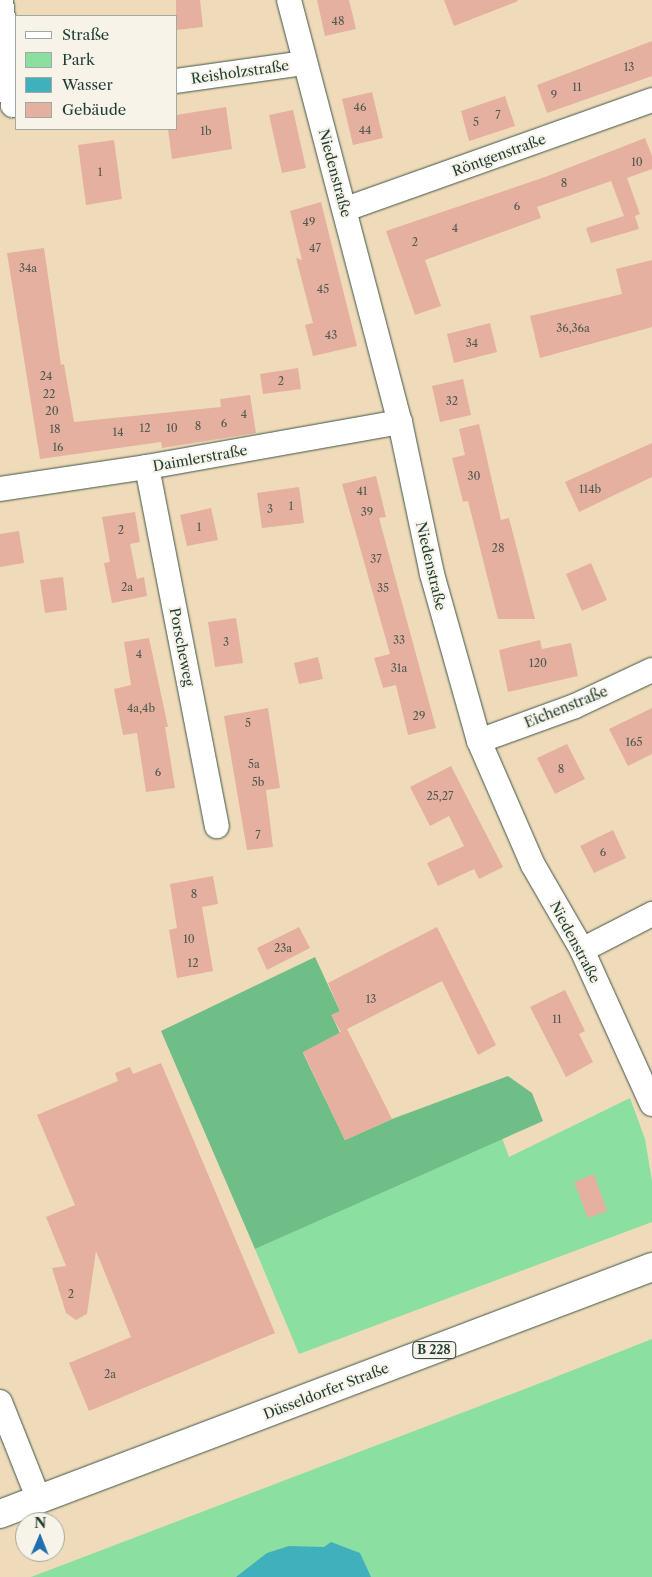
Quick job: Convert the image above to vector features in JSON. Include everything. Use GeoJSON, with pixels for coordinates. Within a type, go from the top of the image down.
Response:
{"type":"FeatureCollection","features":[{"type":"Feature","properties":{"kind":"main road","name":"Düsseldorfer Straße"},"geometry":{"type":"LineString","coordinates":[[0,1514],[652,1267]]}},
{"type":"Feature","properties":{"kind":"street"},"geometry":{"type":"LineString","coordinates":[[1,0],[10,105]]}},
{"type":"Feature","properties":{"kind":"street","name":"Niedenstraße"},"geometry":{"type":"LineString","coordinates":[[289,0],[304,63],[346,209],[400,422],[432,574],[479,741],[533,865],[582,950],[652,1104]]}},
{"type":"Feature","properties":{"kind":"street","name":"Reisholzstraße"},"geometry":{"type":"LineString","coordinates":[[178,81],[304,63]]}},
{"type":"Feature","properties":{"kind":"street","name":"Röntgenstraße"},"geometry":{"type":"LineString","coordinates":[[346,209],[652,100]]}},
{"type":"Feature","properties":{"kind":"street","name":"Daimlerstraße"},"geometry":{"type":"LineString","coordinates":[[0,489],[147,467],[400,422]]}},
{"type":"Feature","properties":{"kind":"street","name":"Porscheweg"},"geometry":{"type":"LineString","coordinates":[[147,467],[217,826]]}},
{"type":"Feature","properties":{"kind":"street","name":"Eichenstraße"},"geometry":{"type":"LineString","coordinates":[[479,741],[574,706],[652,670]]}},
{"type":"Feature","properties":{"kind":"street"},"geometry":{"type":"LineString","coordinates":[[582,950],[652,914]]}},
{"type":"Feature","properties":{"kind":"street"},"geometry":{"type":"LineString","coordinates":[[0,1402],[39,1500]]}},
{"type":"Feature","properties":{"kind":"green space"},"geometry":{"type":"Polygon","coordinates":[[[315,957],[340,1011],[332,1016],[340,1033],[303,1053],[345,1140],[392,1119],[508,1076],[532,1093],[543,1121],[255,1249],[161,1031],[315,957]]]}},
{"type":"Feature","properties":{"kind":"green space"},"geometry":{"type":"Polygon","coordinates":[[[630,1098],[645,1139],[652,1181],[652,1222],[299,1354],[255,1249],[502,1138],[509,1157],[630,1098]]]}},
{"type":"Feature","properties":{"kind":"green space"},"geometry":{"type":"Polygon","coordinates":[[[652,1339],[652,1577],[31,1577],[530,1387],[652,1339]]]}},
{"type":"Feature","properties":{"kind":"water"},"geometry":{"type":"Polygon","coordinates":[[[331,1542],[360,1553],[371,1577],[236,1577],[267,1553],[289,1546],[324,1547],[331,1542]]]}},
{"type":"Feature","properties":{"kind":"building"},"geometry":{"type":"Polygon","coordinates":[[[176,0],[200,0],[203,27],[178,30],[178,15],[176,15],[176,0]]]}},
{"type":"Feature","properties":{"kind":"building"},"geometry":{"type":"Polygon","coordinates":[[[317,0],[349,0],[356,29],[325,36],[317,0]]]}},
{"type":"Feature","properties":{"kind":"building"},"geometry":{"type":"Polygon","coordinates":[[[444,0],[517,0],[518,1],[454,26],[444,0]]]}},
{"type":"Feature","properties":{"kind":"building"},"geometry":{"type":"Polygon","coordinates":[[[652,41],[652,76],[547,113],[537,85],[652,41]]]}},
{"type":"Feature","properties":{"kind":"building"},"geometry":{"type":"Polygon","coordinates":[[[372,92],[383,138],[353,145],[342,99],[372,92]]]}},
{"type":"Feature","properties":{"kind":"building"},"geometry":{"type":"Polygon","coordinates":[[[505,96],[515,126],[469,141],[461,111],[505,96]]]}},
{"type":"Feature","properties":{"kind":"building"},"geometry":{"type":"Polygon","coordinates":[[[226,107],[232,149],[172,159],[168,130],[178,130],[178,115],[226,107]]]}},
{"type":"Feature","properties":{"kind":"building"},"geometry":{"type":"Polygon","coordinates":[[[293,110],[306,168],[282,173],[269,115],[293,110]]]}},
{"type":"Feature","properties":{"kind":"building"},"geometry":{"type":"Polygon","coordinates":[[[645,138],[652,156],[652,169],[627,178],[640,214],[635,216],[639,229],[591,243],[586,228],[624,216],[611,181],[537,207],[541,218],[425,260],[441,306],[415,315],[386,231],[545,177],[645,138]]]}},
{"type":"Feature","properties":{"kind":"building"},"geometry":{"type":"Polygon","coordinates":[[[114,140],[122,199],[86,205],[78,145],[114,140]]]}},
{"type":"Feature","properties":{"kind":"building"},"geometry":{"type":"Polygon","coordinates":[[[321,202],[357,346],[313,356],[305,325],[313,323],[296,258],[302,260],[290,211],[321,202]]]}},
{"type":"Feature","properties":{"kind":"building"},"geometry":{"type":"Polygon","coordinates":[[[44,248],[61,365],[64,364],[74,422],[221,407],[220,399],[250,395],[256,433],[162,448],[161,442],[40,459],[7,253],[44,248]]]}},
{"type":"Feature","properties":{"kind":"building"},"geometry":{"type":"Polygon","coordinates":[[[652,260],[652,327],[540,358],[530,316],[622,294],[616,269],[652,260]]]}},
{"type":"Feature","properties":{"kind":"building"},"geometry":{"type":"Polygon","coordinates":[[[490,323],[497,352],[454,363],[447,334],[490,323]]]}},
{"type":"Feature","properties":{"kind":"building"},"geometry":{"type":"Polygon","coordinates":[[[298,368],[301,389],[263,394],[260,374],[298,368]]]}},
{"type":"Feature","properties":{"kind":"building"},"geometry":{"type":"Polygon","coordinates":[[[463,379],[471,415],[440,422],[432,386],[463,379]]]}},
{"type":"Feature","properties":{"kind":"building"},"geometry":{"type":"Polygon","coordinates":[[[479,424],[501,520],[509,518],[535,619],[498,619],[468,501],[463,502],[452,458],[465,455],[459,429],[479,424]]]}},
{"type":"Feature","properties":{"kind":"building"},"geometry":{"type":"Polygon","coordinates":[[[652,443],[652,477],[579,512],[565,482],[652,443]]]}},
{"type":"Feature","properties":{"kind":"building"},"geometry":{"type":"Polygon","coordinates":[[[376,476],[386,517],[379,518],[436,728],[408,735],[396,685],[383,688],[374,658],[390,654],[342,484],[376,476]]]}},
{"type":"Feature","properties":{"kind":"building"},"geometry":{"type":"Polygon","coordinates":[[[299,487],[304,523],[262,528],[257,493],[299,487]]]}},
{"type":"Feature","properties":{"kind":"building"},"geometry":{"type":"Polygon","coordinates":[[[211,508],[218,540],[187,546],[180,515],[211,508]]]}},
{"type":"Feature","properties":{"kind":"building"},"geometry":{"type":"Polygon","coordinates":[[[135,512],[140,542],[130,544],[137,579],[144,577],[147,596],[112,603],[104,563],[110,562],[102,517],[135,512]]]}},
{"type":"Feature","properties":{"kind":"building"},"geometry":{"type":"Polygon","coordinates":[[[19,531],[24,563],[0,567],[0,534],[19,531]]]}},
{"type":"Feature","properties":{"kind":"building"},"geometry":{"type":"Polygon","coordinates":[[[591,563],[607,600],[582,611],[566,574],[591,563]]]}},
{"type":"Feature","properties":{"kind":"building"},"geometry":{"type":"Polygon","coordinates":[[[63,577],[67,610],[45,613],[40,580],[63,577]]]}},
{"type":"Feature","properties":{"kind":"building"},"geometry":{"type":"Polygon","coordinates":[[[236,618],[243,663],[215,667],[208,622],[236,618]]]}},
{"type":"Feature","properties":{"kind":"building"},"geometry":{"type":"Polygon","coordinates":[[[149,638],[168,727],[165,727],[175,788],[146,792],[137,733],[123,735],[114,689],[131,685],[124,642],[149,638]]]}},
{"type":"Feature","properties":{"kind":"building"},"geometry":{"type":"Polygon","coordinates":[[[540,640],[542,649],[571,643],[578,676],[508,692],[499,650],[540,640]]]}},
{"type":"Feature","properties":{"kind":"building"},"geometry":{"type":"Polygon","coordinates":[[[318,657],[323,679],[299,684],[294,663],[318,657]]]}},
{"type":"Feature","properties":{"kind":"building"},"geometry":{"type":"Polygon","coordinates":[[[268,708],[280,788],[266,790],[273,847],[247,850],[224,716],[268,708]]]}},
{"type":"Feature","properties":{"kind":"building"},"geometry":{"type":"Polygon","coordinates":[[[652,708],[652,754],[628,766],[609,729],[652,708]]]}},
{"type":"Feature","properties":{"kind":"building"},"geometry":{"type":"Polygon","coordinates":[[[567,744],[585,779],[555,794],[537,758],[567,744]]]}},
{"type":"Feature","properties":{"kind":"building"},"geometry":{"type":"Polygon","coordinates":[[[451,766],[503,867],[479,879],[474,869],[438,886],[427,863],[464,846],[449,816],[430,826],[410,787],[451,766]]]}},
{"type":"Feature","properties":{"kind":"building"},"geometry":{"type":"Polygon","coordinates":[[[613,830],[626,858],[594,873],[580,846],[613,830]]]}},
{"type":"Feature","properties":{"kind":"building"},"geometry":{"type":"Polygon","coordinates":[[[213,876],[218,904],[202,907],[213,971],[177,978],[169,930],[177,928],[170,884],[213,876]]]}},
{"type":"Feature","properties":{"kind":"building"},"geometry":{"type":"Polygon","coordinates":[[[299,927],[310,948],[267,970],[257,948],[299,927]]]}},
{"type":"Feature","properties":{"kind":"building"},"geometry":{"type":"Polygon","coordinates":[[[437,927],[496,1045],[478,1055],[442,981],[347,1029],[392,1119],[345,1140],[303,1052],[341,1032],[331,1015],[340,1011],[328,983],[437,927]]]}},
{"type":"Feature","properties":{"kind":"building"},"geometry":{"type":"Polygon","coordinates":[[[565,990],[585,1031],[579,1034],[593,1062],[566,1077],[530,1007],[565,990]]]}},
{"type":"Feature","properties":{"kind":"building"},"geometry":{"type":"Polygon","coordinates":[[[161,1063],[275,1333],[89,1411],[69,1363],[131,1337],[96,1251],[87,1314],[76,1320],[66,1313],[52,1268],[66,1266],[46,1217],[75,1205],[37,1115],[118,1081],[115,1073],[130,1067],[133,1074],[161,1063]]]}},
{"type":"Feature","properties":{"kind":"building"},"geometry":{"type":"Polygon","coordinates":[[[594,1174],[607,1211],[588,1218],[574,1182],[594,1174]]]}}]}
